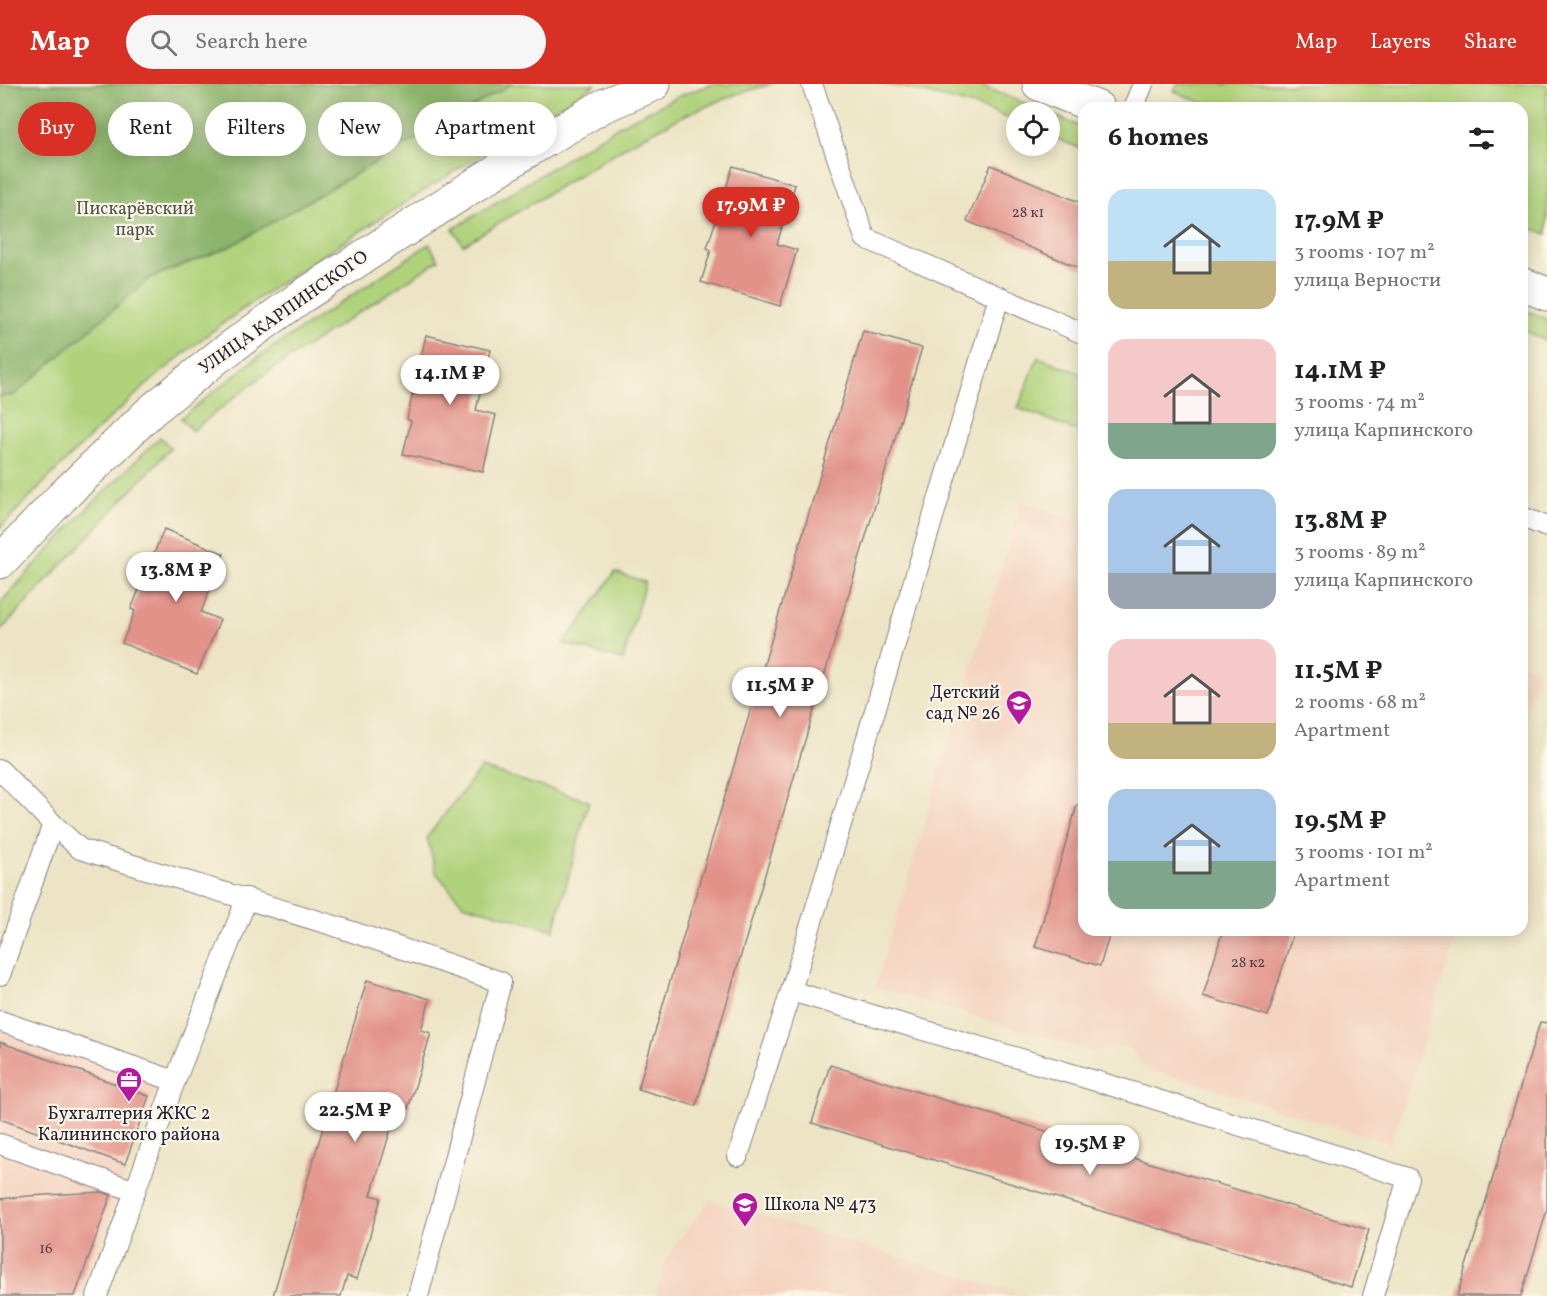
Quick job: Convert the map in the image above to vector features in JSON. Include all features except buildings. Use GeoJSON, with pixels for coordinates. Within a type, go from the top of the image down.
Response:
{"type":"FeatureCollection","features":[{"type":"Feature","properties":{"kind":"street","name":"УЛИЦА КАРПИНСКОГО"},"geometry":{"type":"LineString","coordinates":[[0,562],[62,496],[151,411],[219,356],[320,284],[529,150],[601,107],[654,84]]}},
{"type":"Feature","properties":{"kind":"street"},"geometry":{"type":"LineString","coordinates":[[1039,84],[1083,102]]}},
{"type":"Feature","properties":{"kind":"street"},"geometry":{"type":"LineString","coordinates":[[1528,286],[1547,294]]}},
{"type":"Feature","properties":{"kind":"lane"},"geometry":{"type":"LineString","coordinates":[[812,84],[865,238],[1078,330]]}},
{"type":"Feature","properties":{"kind":"lane"},"geometry":{"type":"LineString","coordinates":[[1136,102],[1143,84]]}},
{"type":"Feature","properties":{"kind":"lane"},"geometry":{"type":"LineString","coordinates":[[738,1156],[791,991],[999,297]]}},
{"type":"Feature","properties":{"kind":"lane"},"geometry":{"type":"LineString","coordinates":[[1528,519],[1547,527]]}},
{"type":"Feature","properties":{"kind":"lane"},"geometry":{"type":"LineString","coordinates":[[0,770],[80,849],[247,898],[501,982],[418,1296]]}},
{"type":"Feature","properties":{"kind":"lane"},"geometry":{"type":"LineString","coordinates":[[0,975],[53,824]]}},
{"type":"Feature","properties":{"kind":"lane"},"geometry":{"type":"LineString","coordinates":[[97,1296],[175,1081],[247,898]]}},
{"type":"Feature","properties":{"kind":"lane"},"geometry":{"type":"LineString","coordinates":[[791,991],[1408,1178],[1373,1296]]}},
{"type":"Feature","properties":{"kind":"lane"},"geometry":{"type":"LineString","coordinates":[[0,1021],[175,1081]]}},
{"type":"Feature","properties":{"kind":"lane"},"geometry":{"type":"LineString","coordinates":[[0,1144],[135,1191]]}},
{"type":"Feature","properties":{"kind":"shaded area","name":"Детский сад № 26"},"geometry":{"type":"Polygon","coordinates":[[[1022,501],[1078,520],[1078,936],[1456,936],[1391,1144],[1146,1068],[1128,1046],[1092,1051],[875,987],[1022,501]]]}},
{"type":"Feature","properties":{"kind":"shaded area"},"geometry":{"type":"Polygon","coordinates":[[[1528,666],[1539,670],[1528,706],[1528,666]]]}},
{"type":"Feature","properties":{"kind":"shaded area"},"geometry":{"type":"Polygon","coordinates":[[[0,1028],[158,1084],[80,1296],[0,1296],[0,1028]]]}},
{"type":"Feature","properties":{"kind":"shaded area","name":"Школа № 473"},"geometry":{"type":"Polygon","coordinates":[[[710,1200],[1027,1296],[656,1296],[667,1256],[710,1200]]]}},
{"type":"Feature","properties":{"kind":"green space","name":"Пискарёвский парк"},"geometry":{"type":"Polygon","coordinates":[[[0,84],[595,84],[557,108],[557,102],[414,102],[414,156],[480,156],[264,294],[225,322],[125,404],[74,452],[0,528],[0,84]]]}},
{"type":"Feature","properties":{"kind":"green space"},"geometry":{"type":"Polygon","coordinates":[[[0,84],[512,84],[481,102],[414,102],[414,140],[402,147],[402,102],[318,102],[318,156],[387,156],[229,247],[150,278],[13,396],[0,396],[0,84]]]}},
{"type":"Feature","properties":{"kind":"green space"},"geometry":{"type":"Polygon","coordinates":[[[712,84],[772,84],[737,94],[687,114],[633,142],[463,245],[453,229],[622,124],[679,96],[712,84]]]}},
{"type":"Feature","properties":{"kind":"green space"},"geometry":{"type":"Polygon","coordinates":[[[884,84],[977,84],[1022,102],[1006,102],[1006,118],[982,108],[884,84]]]}},
{"type":"Feature","properties":{"kind":"green space"},"geometry":{"type":"Polygon","coordinates":[[[1177,84],[1547,84],[1547,234],[1528,228],[1528,102],[1200,102],[1174,91],[1177,84]]]}},
{"type":"Feature","properties":{"kind":"green space"},"geometry":{"type":"Polygon","coordinates":[[[1060,118],[1078,126],[1078,148],[1060,140],[1060,118]]]}},
{"type":"Feature","properties":{"kind":"green space"},"geometry":{"type":"Polygon","coordinates":[[[429,244],[439,260],[262,376],[192,431],[181,418],[254,360],[429,244]]]}},
{"type":"Feature","properties":{"kind":"green space"},"geometry":{"type":"Polygon","coordinates":[[[1528,311],[1547,319],[1547,341],[1528,332],[1528,311]]]}},
{"type":"Feature","properties":{"kind":"green space"},"geometry":{"type":"Polygon","coordinates":[[[1038,357],[1078,373],[1078,432],[1018,408],[1038,357]]]}},
{"type":"Feature","properties":{"kind":"green space"},"geometry":{"type":"Polygon","coordinates":[[[160,437],[171,448],[0,631],[0,603],[79,517],[160,437]]]}},
{"type":"Feature","properties":{"kind":"green space"},"geometry":{"type":"Polygon","coordinates":[[[615,572],[645,582],[623,660],[563,643],[615,572]]]}},
{"type":"Feature","properties":{"kind":"green space"},"geometry":{"type":"Polygon","coordinates":[[[481,768],[589,801],[554,930],[463,904],[436,873],[427,837],[481,768]]]}},
{"type":"Feature","properties":{"kind":"place","name":"Детский сад № 26"},"geometry":{"type":"Point","coordinates":[1019,726]}},
{"type":"Feature","properties":{"kind":"place","name":"Бухгалтерия ЖКС 2 Калининского района"},"geometry":{"type":"Point","coordinates":[129,1103]}},
{"type":"Feature","properties":{"kind":"place","name":"Школа № 473"},"geometry":{"type":"Point","coordinates":[745,1228]}}]}
